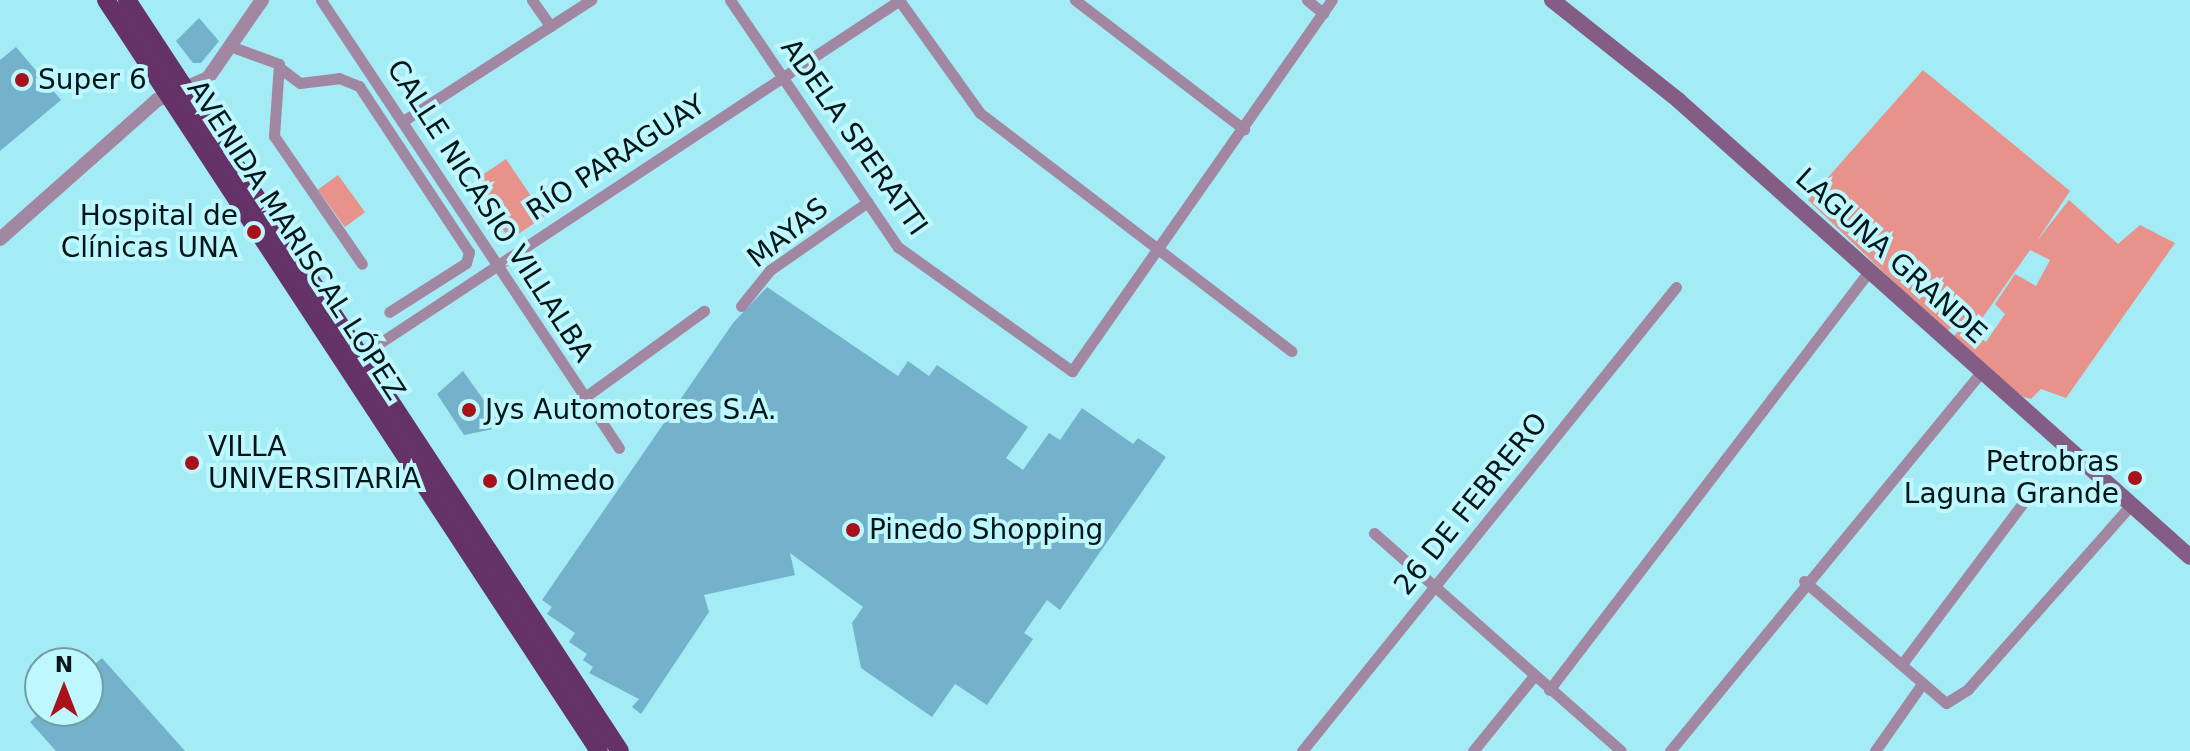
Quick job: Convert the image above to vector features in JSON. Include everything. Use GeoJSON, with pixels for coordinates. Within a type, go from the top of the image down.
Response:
{"type":"FeatureCollection","features":[{"type":"Feature","properties":{"kind":"highway","name":"AVENIDA MARISCAL LÓPEZ"},"geometry":{"type":"LineString","coordinates":[[106,0],[599,751]]}},
{"type":"Feature","properties":{"kind":"highway","name":"AVENIDA MARISCAL LÓPEZ"},"geometry":{"type":"LineString","coordinates":[[127,0],[360,356],[624,750]]}},
{"type":"Feature","properties":{"kind":"main road","name":"LAGUNA GRANDE"},"geometry":{"type":"LineString","coordinates":[[1552,0],[1678,100],[2190,557]]}},
{"type":"Feature","properties":{"kind":"street"},"geometry":{"type":"LineString","coordinates":[[0,239],[123,127],[167,95],[187,92],[208,78],[262,0]]}},
{"type":"Feature","properties":{"kind":"street","name":"CALLE NICASIO VILLALBA"},"geometry":{"type":"LineString","coordinates":[[321,0],[619,448]]}},
{"type":"Feature","properties":{"kind":"street"},"geometry":{"type":"LineString","coordinates":[[532,0],[550,26]]}},
{"type":"Feature","properties":{"kind":"street"},"geometry":{"type":"LineString","coordinates":[[403,121],[591,0]]}},
{"type":"Feature","properties":{"kind":"street","name":"ADELA SPERATTI"},"geometry":{"type":"LineString","coordinates":[[730,0],[898,247],[1072,371],[1161,251]]}},
{"type":"Feature","properties":{"kind":"street"},"geometry":{"type":"LineString","coordinates":[[900,0],[980,113],[1291,351]]}},
{"type":"Feature","properties":{"kind":"street","name":"RÍO PARAGUAY"},"geometry":{"type":"LineString","coordinates":[[360,356],[900,0]]}},
{"type":"Feature","properties":{"kind":"street"},"geometry":{"type":"LineString","coordinates":[[1075,0],[1244,129]]}},
{"type":"Feature","properties":{"kind":"street"},"geometry":{"type":"LineString","coordinates":[[1307,0],[1323,13]]}},
{"type":"Feature","properties":{"kind":"street"},"geometry":{"type":"LineString","coordinates":[[1161,251],[1332,0]]}},
{"type":"Feature","properties":{"kind":"street"},"geometry":{"type":"LineString","coordinates":[[230,46],[276,61],[280,68],[300,83],[339,78],[359,86],[469,252],[466,263],[389,312]]}},
{"type":"Feature","properties":{"kind":"street"},"geometry":{"type":"LineString","coordinates":[[280,68],[274,136],[362,264]]}},
{"type":"Feature","properties":{"kind":"street","name":"MAYAS"},"geometry":{"type":"LineString","coordinates":[[741,306],[770,270],[868,202]]}},
{"type":"Feature","properties":{"kind":"street"},"geometry":{"type":"LineString","coordinates":[[1549,690],[1870,270]]}},
{"type":"Feature","properties":{"kind":"street","name":"26 DE FEBRERO"},"geometry":{"type":"LineString","coordinates":[[1302,751],[1676,287]]}},
{"type":"Feature","properties":{"kind":"street"},"geometry":{"type":"LineString","coordinates":[[585,397],[704,311]]}},
{"type":"Feature","properties":{"kind":"street"},"geometry":{"type":"LineString","coordinates":[[1670,751],[1804,581],[1981,372]]}},
{"type":"Feature","properties":{"kind":"street"},"geometry":{"type":"LineString","coordinates":[[1902,664],[2023,503]]}},
{"type":"Feature","properties":{"kind":"street"},"geometry":{"type":"LineString","coordinates":[[1804,581],[1946,703],[1968,689],[2130,506]]}},
{"type":"Feature","properties":{"kind":"street"},"geometry":{"type":"LineString","coordinates":[[1374,533],[1433,590],[1621,751]]}},
{"type":"Feature","properties":{"kind":"street"},"geometry":{"type":"LineString","coordinates":[[1473,751],[1533,677]]}},
{"type":"Feature","properties":{"kind":"street"},"geometry":{"type":"LineString","coordinates":[[1875,751],[1922,684]]}},
{"type":"Feature","properties":{"kind":"shaded area"},"geometry":{"type":"Polygon","coordinates":[[[1923,70],[2070,191],[2036,242],[2069,200],[2118,244],[2140,225],[2175,243],[2066,398],[2041,389],[2031,399],[2014,394],[1952,338],[1963,326],[1986,342],[2005,314],[1995,304],[2015,274],[2036,286],[2050,260],[2030,250],[1976,327],[1959,321],[1946,332],[1808,200],[1923,70]]]}},
{"type":"Feature","properties":{"kind":"shaded area"},"geometry":{"type":"Polygon","coordinates":[[[506,159],[545,216],[510,240],[471,182],[506,159]]]}},
{"type":"Feature","properties":{"kind":"shaded area"},"geometry":{"type":"Polygon","coordinates":[[[338,175],[365,212],[345,227],[318,190],[338,175]]]}},
{"type":"Feature","properties":{"kind":"building"},"geometry":{"type":"Polygon","coordinates":[[[199,18],[219,41],[201,63],[193,63],[176,41],[199,18]]]}},
{"type":"Feature","properties":{"kind":"building","name":"Super 6"},"geometry":{"type":"Polygon","coordinates":[[[16,47],[61,100],[0,151],[0,60],[16,47]]]}},
{"type":"Feature","properties":{"kind":"building","name":"Pinedo Shopping"},"geometry":{"type":"Polygon","coordinates":[[[767,287],[898,376],[908,361],[929,376],[937,365],[1028,427],[1006,458],[1023,470],[1049,433],[1060,440],[1082,408],[1133,444],[1138,438],[1166,457],[1060,610],[1047,600],[1024,633],[1033,639],[987,705],[955,684],[932,717],[861,668],[852,623],[863,607],[790,553],[795,575],[704,595],[709,612],[641,714],[632,707],[639,699],[589,673],[593,667],[583,660],[587,654],[569,642],[575,633],[547,614],[552,607],[542,600],[733,323],[767,287]]]}},
{"type":"Feature","properties":{"kind":"building","name":"Jys Automotores S.A."},"geometry":{"type":"Polygon","coordinates":[[[463,371],[503,427],[464,435],[437,394],[463,371]]]}},
{"type":"Feature","properties":{"kind":"building"},"geometry":{"type":"Polygon","coordinates":[[[104,660],[185,751],[56,751],[34,727],[104,727],[104,660]]]}},
{"type":"Feature","properties":{"kind":"place","name":"Super 6"},"geometry":{"type":"Point","coordinates":[22,80]}},
{"type":"Feature","properties":{"kind":"place","name":"Hospital de Clínicas UNA"},"geometry":{"type":"Point","coordinates":[254,232]}},
{"type":"Feature","properties":{"kind":"place","name":"Jys Automotores S.A."},"geometry":{"type":"Point","coordinates":[469,410]}},
{"type":"Feature","properties":{"kind":"place","name":"VILLA UNIVERSITARIA"},"geometry":{"type":"Point","coordinates":[192,463]}},
{"type":"Feature","properties":{"kind":"place","name":"Petrobras Laguna Grande"},"geometry":{"type":"Point","coordinates":[2135,478]}},
{"type":"Feature","properties":{"kind":"place","name":"Olmedo"},"geometry":{"type":"Point","coordinates":[490,481]}},
{"type":"Feature","properties":{"kind":"place","name":"Pinedo Shopping"},"geometry":{"type":"Point","coordinates":[853,530]}}]}
